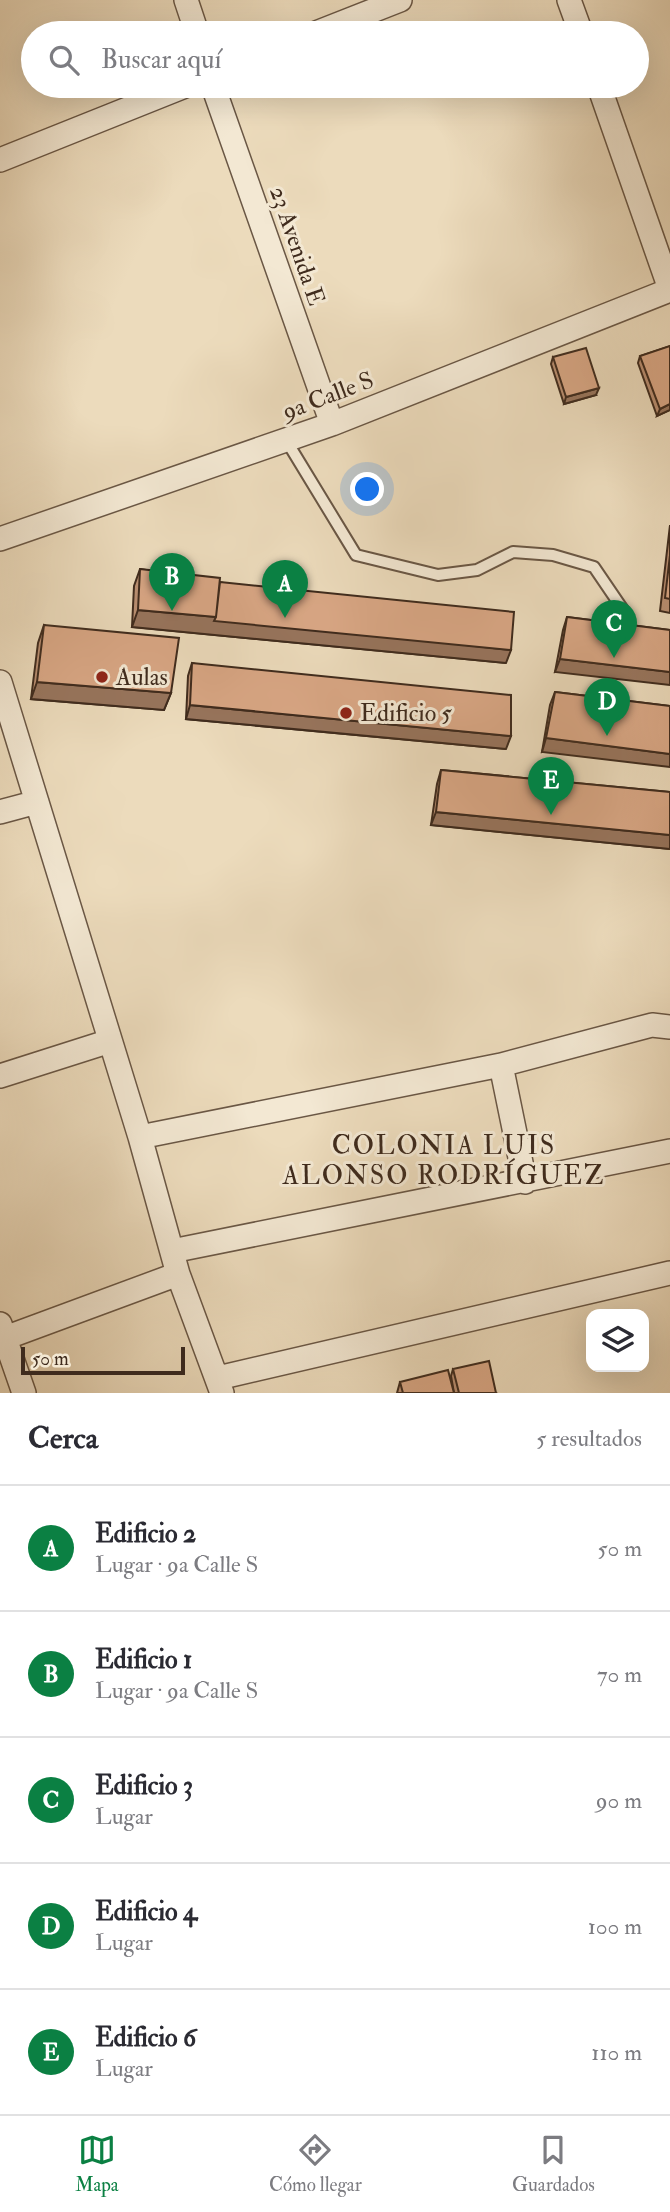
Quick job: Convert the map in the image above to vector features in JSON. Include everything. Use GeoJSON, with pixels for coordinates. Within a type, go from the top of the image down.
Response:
{"type":"FeatureCollection","features":[{"type":"Feature","properties":{"kind":"street"},"geometry":{"type":"LineString","coordinates":[[187,0],[193,21]]}},
{"type":"Feature","properties":{"kind":"street"},"geometry":{"type":"LineString","coordinates":[[347,21],[400,0]]}},
{"type":"Feature","properties":{"kind":"street"},"geometry":{"type":"LineString","coordinates":[[569,0],[577,21]]}},
{"type":"Feature","properties":{"kind":"street"},"geometry":{"type":"LineString","coordinates":[[0,160],[155,98]]}},
{"type":"Feature","properties":{"kind":"street","name":"23 Avenida E"},"geometry":{"type":"LineString","coordinates":[[217,98],[331,425]]}},
{"type":"Feature","properties":{"kind":"street"},"geometry":{"type":"LineString","coordinates":[[603,98],[670,290]]}},
{"type":"Feature","properties":{"kind":"street","name":"9a Calle S"},"geometry":{"type":"LineString","coordinates":[[0,539],[331,425],[670,290]]}},
{"type":"Feature","properties":{"kind":"street"},"geometry":{"type":"LineString","coordinates":[[0,682],[140,1137],[178,1274],[220,1386],[670,1273]]}},
{"type":"Feature","properties":{"kind":"street"},"geometry":{"type":"LineString","coordinates":[[0,812],[37,802]]}},
{"type":"Feature","properties":{"kind":"street"},"geometry":{"type":"LineString","coordinates":[[140,1137],[501,1065],[652,1025],[670,1027]]}},
{"type":"Feature","properties":{"kind":"street"},"geometry":{"type":"LineString","coordinates":[[0,1076],[110,1041]]}},
{"type":"Feature","properties":{"kind":"street"},"geometry":{"type":"LineString","coordinates":[[501,1065],[525,1182]]}},
{"type":"Feature","properties":{"kind":"street"},"geometry":{"type":"LineString","coordinates":[[172,1251],[670,1151]]}},
{"type":"Feature","properties":{"kind":"street"},"geometry":{"type":"LineString","coordinates":[[21,1390],[2,1333],[178,1274]]}},
{"type":"Feature","properties":{"kind":"lane"},"geometry":{"type":"LineString","coordinates":[[286,440],[356,555],[438,575],[477,570],[513,552],[553,555],[594,567],[628,618]]}},
{"type":"Feature","properties":{"kind":"building"},"geometry":{"type":"Polygon","coordinates":[[[670,346],[670,404],[660,409],[640,356],[670,346]]]}},
{"type":"Feature","properties":{"kind":"building"},"geometry":{"type":"Polygon","coordinates":[[[586,348],[599,388],[566,397],[553,357],[586,348]]]}},
{"type":"Feature","properties":{"kind":"building"},"geometry":{"type":"Polygon","coordinates":[[[670,555],[670,599],[665,598],[670,555]]]}},
{"type":"Feature","properties":{"kind":"building"},"geometry":{"type":"Polygon","coordinates":[[[140,569],[220,578],[216,617],[138,610],[140,569]]]}},
{"type":"Feature","properties":{"kind":"building"},"geometry":{"type":"Polygon","coordinates":[[[220,582],[514,612],[511,650],[214,621],[220,582]]]}},
{"type":"Feature","properties":{"kind":"building"},"geometry":{"type":"Polygon","coordinates":[[[567,617],[670,630],[670,672],[560,659],[567,617]]]}},
{"type":"Feature","properties":{"kind":"building","name":"Aulas"},"geometry":{"type":"Polygon","coordinates":[[[44,625],[179,638],[171,693],[37,682],[44,625]]]}},
{"type":"Feature","properties":{"kind":"building","name":"Edificio 5"},"geometry":{"type":"Polygon","coordinates":[[[192,663],[511,695],[511,736],[190,705],[192,663]]]}},
{"type":"Feature","properties":{"kind":"building"},"geometry":{"type":"Polygon","coordinates":[[[555,692],[670,706],[670,754],[546,738],[555,692]]]}},
{"type":"Feature","properties":{"kind":"building"},"geometry":{"type":"Polygon","coordinates":[[[441,770],[670,792],[670,835],[436,812],[441,770]]]}},
{"type":"Feature","properties":{"kind":"building"},"geometry":{"type":"Polygon","coordinates":[[[489,1361],[496,1393],[459,1393],[453,1369],[489,1361]]]}},
{"type":"Feature","properties":{"kind":"building"},"geometry":{"type":"Polygon","coordinates":[[[448,1370],[454,1393],[403,1393],[400,1382],[448,1370]]]}},
{"type":"Feature","properties":{"kind":"place","name":"Edificio 1"},"geometry":{"type":"Point","coordinates":[172,611]}},
{"type":"Feature","properties":{"kind":"place","name":"Edificio 2"},"geometry":{"type":"Point","coordinates":[285,618]}},
{"type":"Feature","properties":{"kind":"place","name":"Edificio 3"},"geometry":{"type":"Point","coordinates":[614,658]}},
{"type":"Feature","properties":{"kind":"place","name":"Aulas"},"geometry":{"type":"Point","coordinates":[102,677]}},
{"type":"Feature","properties":{"kind":"place","name":"Edificio 5"},"geometry":{"type":"Point","coordinates":[346,713]}},
{"type":"Feature","properties":{"kind":"place","name":"Edificio 4"},"geometry":{"type":"Point","coordinates":[607,736]}},
{"type":"Feature","properties":{"kind":"place","name":"Edificio 6"},"geometry":{"type":"Point","coordinates":[551,815]}},
{"type":"Feature","properties":{"kind":"district","name":"COLONIA LUIS ALONSO RODRÍGUEZ"},"geometry":{"type":"Point","coordinates":[444,1161]}}]}
